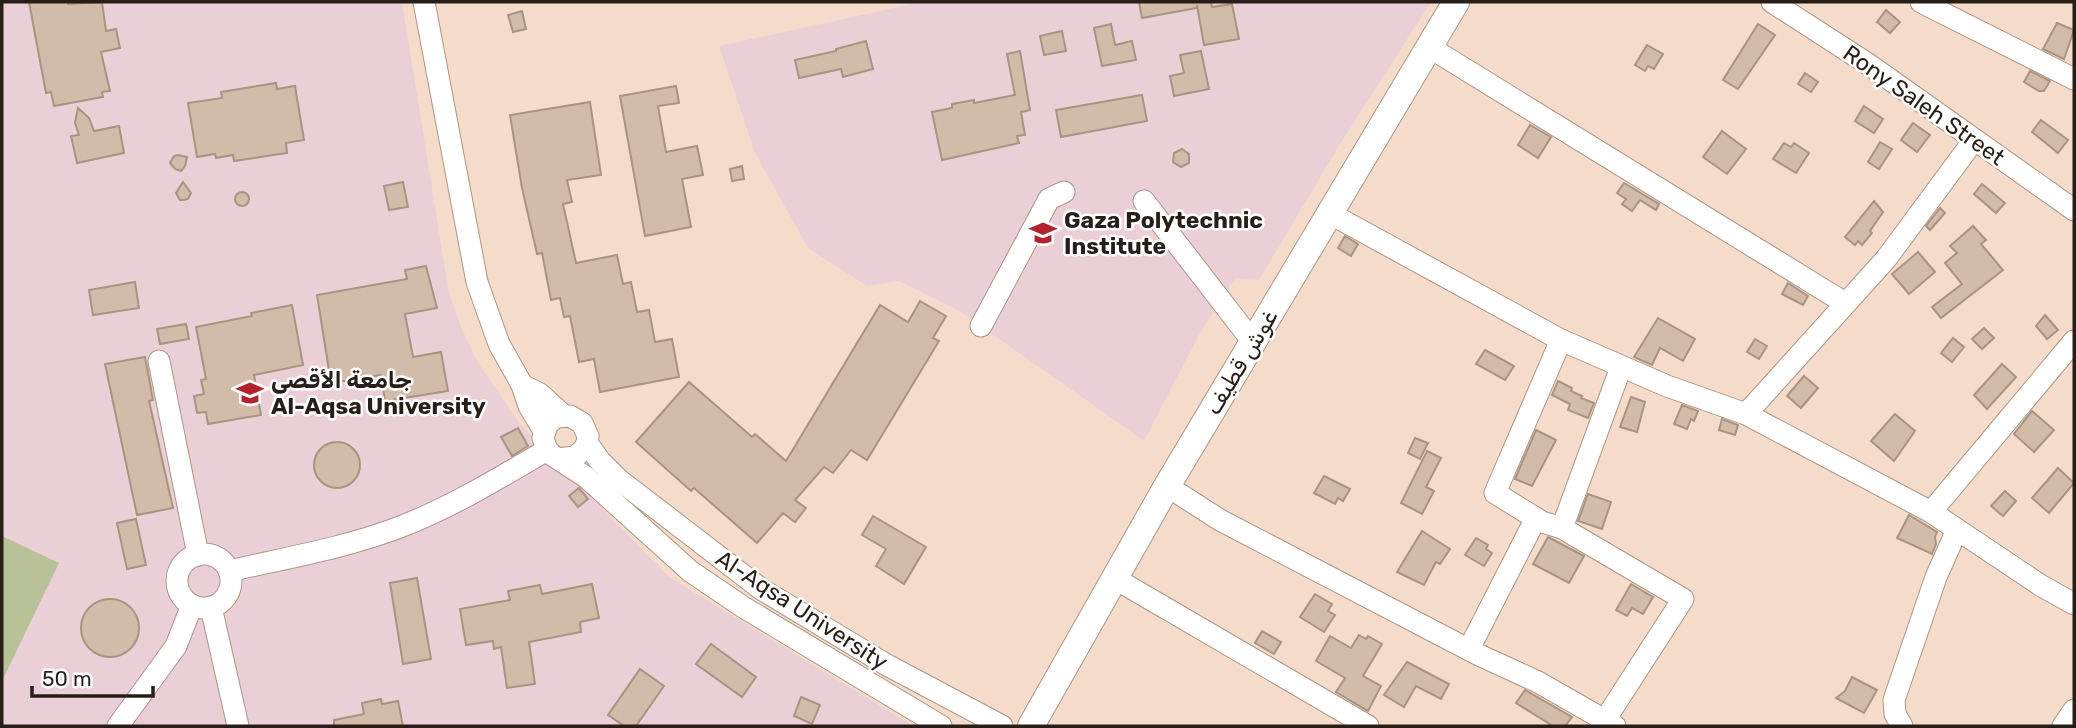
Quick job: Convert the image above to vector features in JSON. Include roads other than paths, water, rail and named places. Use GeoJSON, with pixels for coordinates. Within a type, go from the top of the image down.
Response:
{"type":"FeatureCollection","features":[{"type":"Feature","properties":{"kind":"main road","name":"غوش قطيف"},"geometry":{"type":"LineString","coordinates":[[1031,726],[1167,486],[1456,2]]}},
{"type":"Feature","properties":{"kind":"street"},"geometry":{"type":"LineString","coordinates":[[424,2],[477,282],[499,344],[522,385],[529,406],[550,447],[575,457],[587,443],[588,436],[582,423],[563,415],[540,394],[522,385]]}},
{"type":"Feature","properties":{"kind":"street","name":"Rony Saleh Street"},"geometry":{"type":"LineString","coordinates":[[1773,2],[1868,64],[2074,209]]}},
{"type":"Feature","properties":{"kind":"street"},"geometry":{"type":"LineString","coordinates":[[1922,2],[2074,79]]}},
{"type":"Feature","properties":{"kind":"street"},"geometry":{"type":"LineString","coordinates":[[1429,47],[1845,303]]}},
{"type":"Feature","properties":{"kind":"street"},"geometry":{"type":"LineString","coordinates":[[1746,414],[1909,230],[1974,139]]}},
{"type":"Feature","properties":{"kind":"street"},"geometry":{"type":"LineString","coordinates":[[981,326],[1049,200],[1064,192]]}},
{"type":"Feature","properties":{"kind":"street"},"geometry":{"type":"LineString","coordinates":[[1144,201],[1253,342]]}},
{"type":"Feature","properties":{"kind":"street"},"geometry":{"type":"LineString","coordinates":[[1329,213],[1561,340],[1667,386],[1746,414],[1931,512],[2040,585],[2074,604]]}},
{"type":"Feature","properties":{"kind":"street"},"geometry":{"type":"LineString","coordinates":[[1167,486],[1220,520],[1538,682],[1608,724],[1683,598],[1562,528],[1535,518],[1494,493],[1561,340]]}},
{"type":"Feature","properties":{"kind":"street"},"geometry":{"type":"LineString","coordinates":[[1931,512],[2074,341]]}},
{"type":"Feature","properties":{"kind":"street"},"geometry":{"type":"LineString","coordinates":[[159,361],[198,555]]}},
{"type":"Feature","properties":{"kind":"street"},"geometry":{"type":"LineString","coordinates":[[1562,528],[1621,367]]}},
{"type":"Feature","properties":{"kind":"street"},"geometry":{"type":"LineString","coordinates":[[550,447],[551,421],[563,415]]}},
{"type":"Feature","properties":{"kind":"street","name":"Al-Aqsa University"},"geometry":{"type":"LineString","coordinates":[[587,443],[618,479],[761,589],[887,665],[1002,726]]}},
{"type":"Feature","properties":{"kind":"street"},"geometry":{"type":"LineString","coordinates":[[229,571],[347,544],[401,526],[470,493],[550,447]]}},
{"type":"Feature","properties":{"kind":"street","name":"Al-Aqsa University"},"geometry":{"type":"LineString","coordinates":[[550,447],[690,571],[715,589],[941,726]]}},
{"type":"Feature","properties":{"kind":"street"},"geometry":{"type":"LineString","coordinates":[[1469,649],[1535,518]]}},
{"type":"Feature","properties":{"kind":"street"},"geometry":{"type":"LineString","coordinates":[[1902,726],[1895,714],[1894,700],[1936,578],[1957,530]]}},
{"type":"Feature","properties":{"kind":"street"},"geometry":{"type":"LineString","coordinates":[[118,726],[202,606],[226,597],[230,589],[226,565],[214,556],[198,555],[184,563],[177,578],[181,594],[202,606],[238,726]]}},
{"type":"Feature","properties":{"kind":"street"},"geometry":{"type":"LineString","coordinates":[[1114,578],[1368,726]]}},
{"type":"Feature","properties":{"kind":"street"},"geometry":{"type":"LineString","coordinates":[[2063,726],[2074,710]]}},
{"type":"Feature","properties":{"kind":"place","name":"Gaza Polytechnic Institute"},"geometry":{"type":"Point","coordinates":[1043,233]}},
{"type":"Feature","properties":{"kind":"place","name":"جامعة الأقصى Al-Aqsa University"},"geometry":{"type":"Point","coordinates":[250,393]}}]}
